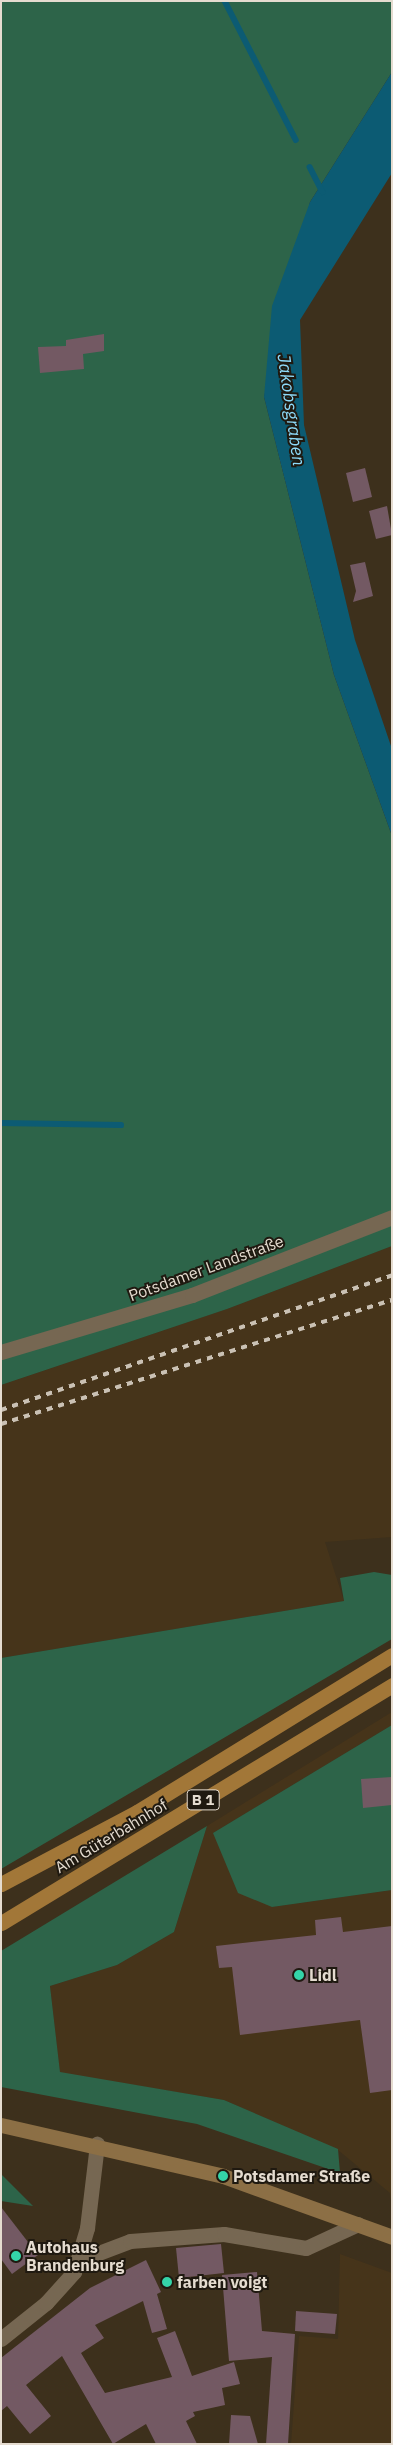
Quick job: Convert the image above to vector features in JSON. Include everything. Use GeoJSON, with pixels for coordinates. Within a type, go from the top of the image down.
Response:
{"type":"FeatureCollection","features":[{"type":"Feature","properties":{"kind":"main road","name":"Am Güterbahnhof"},"geometry":{"type":"LineString","coordinates":[[1,1884],[137,1812],[392,1655]]}},
{"type":"Feature","properties":{"kind":"main road","name":"Am Güterbahnhof"},"geometry":{"type":"LineString","coordinates":[[1,1923],[392,1686]]}},
{"type":"Feature","properties":{"kind":"street","name":"Potsdamer Landstraße"},"geometry":{"type":"LineString","coordinates":[[1,1352],[192,1295],[392,1217]]}},
{"type":"Feature","properties":{"kind":"street"},"geometry":{"type":"LineString","coordinates":[[1,2125],[97,2144],[223,2176],[392,2237]]}},
{"type":"Feature","properties":{"kind":"street"},"geometry":{"type":"LineString","coordinates":[[1,2339],[61,2288],[80,2260],[97,2144]]}},
{"type":"Feature","properties":{"kind":"street"},"geometry":{"type":"LineString","coordinates":[[80,2260],[130,2241],[224,2234],[306,2248],[358,2224]]}},
{"type":"Feature","properties":{"kind":"shaded area"},"geometry":{"type":"Polygon","coordinates":[[[392,1246],[392,1537],[325,1542],[344,1601],[1,1658],[1,1385],[227,1309],[392,1246]]]}},
{"type":"Feature","properties":{"kind":"shaded area"},"geometry":{"type":"Polygon","coordinates":[[[392,1712],[392,1725],[213,1833],[272,1907],[392,1890],[392,2207],[390,2193],[338,2150],[224,2100],[60,2073],[50,1986],[117,1965],[174,1932],[207,1826],[392,1712]]]}},
{"type":"Feature","properties":{"kind":"shaded area"},"geometry":{"type":"Polygon","coordinates":[[[340,2254],[392,2273],[392,2444],[291,2444],[299,2336],[338,2339],[340,2254]]]}},
{"type":"Feature","properties":{"kind":"green space"},"geometry":{"type":"Polygon","coordinates":[[[1,1],[392,1],[392,72],[310,202],[264,397],[334,675],[392,836],[392,1246],[227,1309],[1,1385],[1,1]]]}},
{"type":"Feature","properties":{"kind":"green space"},"geometry":{"type":"Polygon","coordinates":[[[374,1572],[392,1575],[392,1639],[1,1869],[1,1658],[344,1601],[340,1578],[374,1572]]]}},
{"type":"Feature","properties":{"kind":"green space"},"geometry":{"type":"Polygon","coordinates":[[[392,1725],[392,1890],[272,1907],[238,1893],[213,1833],[392,1725]]]}},
{"type":"Feature","properties":{"kind":"green space"},"geometry":{"type":"Polygon","coordinates":[[[207,1826],[174,1932],[117,1965],[50,1986],[60,2072],[224,2100],[338,2149],[340,2173],[197,2124],[1,2087],[1,1951],[207,1826]]]}},
{"type":"Feature","properties":{"kind":"green space"},"geometry":{"type":"Polygon","coordinates":[[[2,2175],[33,2206],[1,2201],[2,2175]]]}},
{"type":"Feature","properties":{"kind":"water","name":"Jakobsgraben"},"geometry":{"type":"Polygon","coordinates":[[[392,72],[392,173],[300,320],[304,425],[355,640],[392,749],[392,836],[334,675],[264,397],[272,306],[310,202],[392,72]]]}},
{"type":"Feature","properties":{"kind":"building"},"geometry":{"type":"Polygon","coordinates":[[[104,334],[104,351],[83,354],[84,369],[40,373],[38,347],[66,346],[66,340],[104,334]]]}},
{"type":"Feature","properties":{"kind":"building"},"geometry":{"type":"Polygon","coordinates":[[[365,468],[372,497],[353,502],[346,473],[365,468]]]}},
{"type":"Feature","properties":{"kind":"building"},"geometry":{"type":"Polygon","coordinates":[[[387,506],[392,535],[376,539],[369,511],[387,506]]]}},
{"type":"Feature","properties":{"kind":"building"},"geometry":{"type":"Polygon","coordinates":[[[365,562],[373,596],[353,602],[356,591],[350,565],[365,562]]]}},
{"type":"Feature","properties":{"kind":"building"},"geometry":{"type":"Polygon","coordinates":[[[392,1777],[392,1805],[363,1808],[361,1779],[392,1777]]]}},
{"type":"Feature","properties":{"kind":"building"},"geometry":{"type":"Polygon","coordinates":[[[341,1917],[343,1932],[392,1926],[392,2090],[370,2093],[360,2020],[240,2035],[232,1967],[219,1968],[216,1946],[316,1935],[315,1920],[341,1917]]]}},
{"type":"Feature","properties":{"kind":"building"},"geometry":{"type":"Polygon","coordinates":[[[1,2207],[38,2255],[12,2274],[1,2259],[1,2207]]]}},
{"type":"Feature","properties":{"kind":"building"},"geometry":{"type":"Polygon","coordinates":[[[221,2244],[224,2273],[179,2278],[176,2248],[221,2244]]]}},
{"type":"Feature","properties":{"kind":"building"},"geometry":{"type":"Polygon","coordinates":[[[146,2260],[161,2292],[157,2294],[167,2329],[152,2333],[143,2301],[95,2325],[104,2338],[81,2353],[105,2393],[172,2377],[157,2338],[175,2331],[192,2376],[234,2362],[240,2384],[222,2388],[225,2405],[193,2412],[195,2416],[186,2421],[197,2444],[156,2444],[146,2424],[113,2444],[62,2356],[26,2385],[51,2416],[30,2434],[7,2406],[1,2411],[1,2358],[90,2288],[146,2260]]]}},
{"type":"Feature","properties":{"kind":"building"},"geometry":{"type":"Polygon","coordinates":[[[257,2272],[262,2331],[295,2334],[288,2444],[266,2444],[272,2357],[229,2361],[222,2275],[257,2272]]]}},
{"type":"Feature","properties":{"kind":"building"},"geometry":{"type":"Polygon","coordinates":[[[296,2311],[337,2314],[335,2334],[295,2331],[296,2311]]]}},
{"type":"Feature","properties":{"kind":"building"},"geometry":{"type":"Polygon","coordinates":[[[231,2415],[250,2416],[258,2444],[229,2444],[231,2415]]]}},
{"type":"Feature","properties":{"kind":"waterway"},"geometry":{"type":"LineString","coordinates":[[225,1],[296,140]]}},
{"type":"Feature","properties":{"kind":"waterway"},"geometry":{"type":"LineString","coordinates":[[310,167],[323,192]]}},
{"type":"Feature","properties":{"kind":"waterway"},"geometry":{"type":"LineString","coordinates":[[1,1123],[121,1125]]}},
{"type":"Feature","properties":{"kind":"railway"},"geometry":{"type":"LineString","coordinates":[[1,1410],[392,1275]]}},
{"type":"Feature","properties":{"kind":"railway"},"geometry":{"type":"LineString","coordinates":[[1,1424],[392,1300]]}},
{"type":"Feature","properties":{"kind":"place","name":"Lidl"},"geometry":{"type":"Point","coordinates":[299,1975]}},
{"type":"Feature","properties":{"kind":"place","name":"Potsdamer Straße"},"geometry":{"type":"Point","coordinates":[223,2176]}},
{"type":"Feature","properties":{"kind":"place","name":"Autohaus Brandenburg"},"geometry":{"type":"Point","coordinates":[16,2256]}},
{"type":"Feature","properties":{"kind":"place","name":"farben voigt"},"geometry":{"type":"Point","coordinates":[167,2282]}}]}
